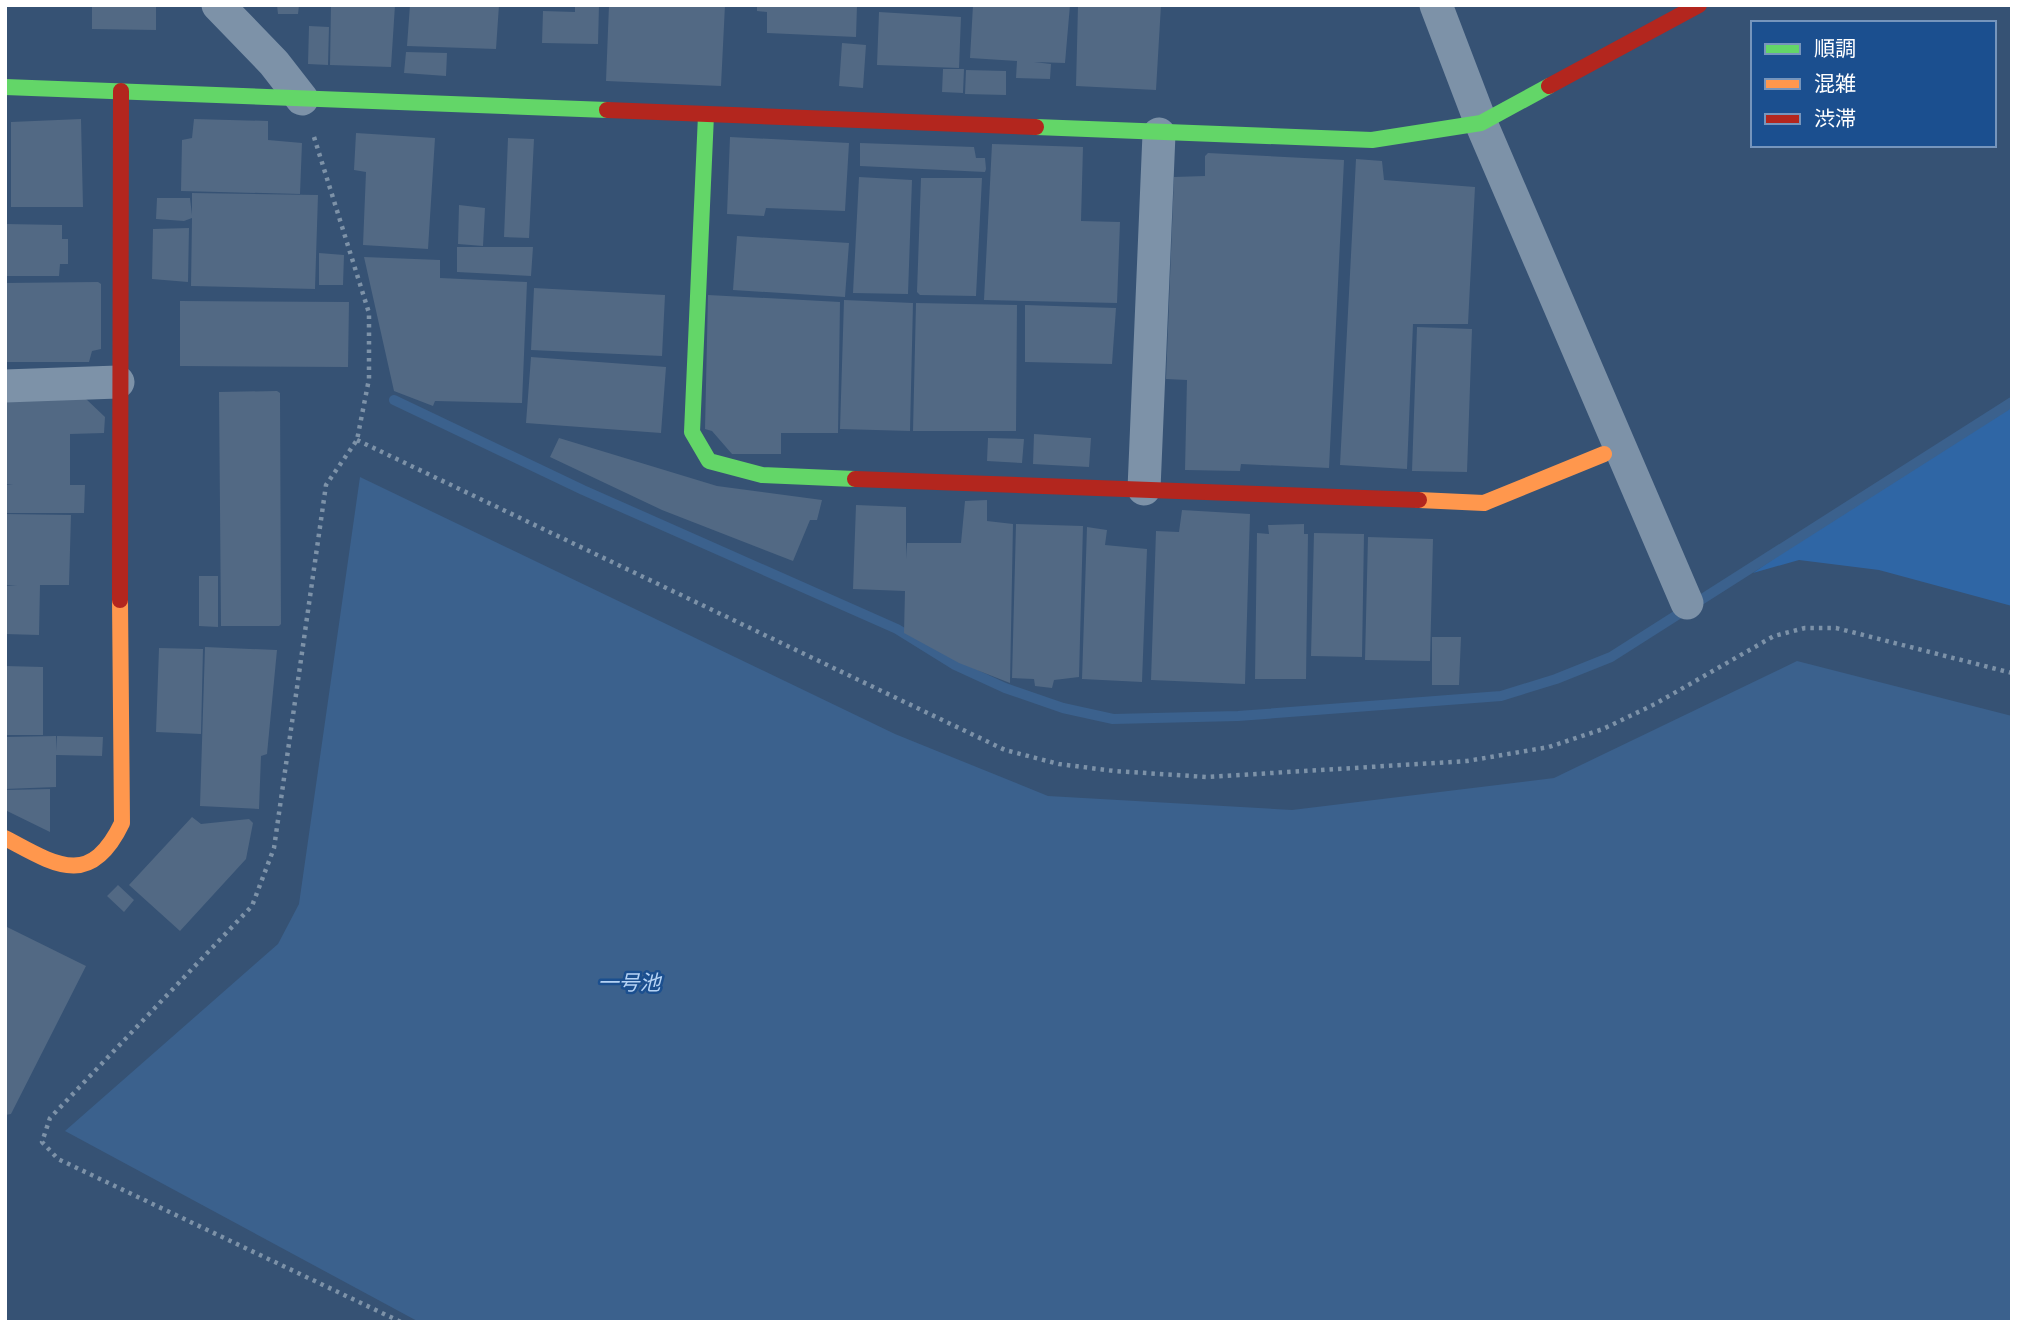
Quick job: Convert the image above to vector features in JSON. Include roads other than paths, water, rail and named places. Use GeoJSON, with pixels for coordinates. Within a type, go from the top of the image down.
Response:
{"type":"FeatureCollection","features":[{"type":"Feature","properties":{"kind":"street"},"geometry":{"type":"LineString","coordinates":[[218,5],[274,63],[302,99]]}},
{"type":"Feature","properties":{"kind":"street"},"geometry":{"type":"LineString","coordinates":[[1437,5],[1481,123],[1687,603]]}},
{"type":"Feature","properties":{"kind":"street"},"geometry":{"type":"LineString","coordinates":[[5,87],[1159,134],[1373,140],[1481,123],[1699,5]]}},
{"type":"Feature","properties":{"kind":"street"},"geometry":{"type":"LineString","coordinates":[[5,838],[59,866],[80,864],[105,850],[122,823],[118,382],[121,91]]}},
{"type":"Feature","properties":{"kind":"street"},"geometry":{"type":"LineString","coordinates":[[706,115],[692,432],[709,461],[762,475],[1484,503],[1604,454]]}},
{"type":"Feature","properties":{"kind":"street"},"geometry":{"type":"LineString","coordinates":[[1144,489],[1159,134]]}},
{"type":"Feature","properties":{"kind":"street"},"geometry":{"type":"LineString","coordinates":[[5,386],[118,382]]}},
{"type":"Feature","properties":{"kind":"water","name":"一号池"},"geometry":{"type":"Polygon","coordinates":[[[360,477],[895,734],[1048,796],[1292,810],[1554,778],[1797,661],[2012,716],[2012,1322],[419,1322],[65,1131],[278,944],[299,904],[360,477]]]}},
{"type":"Feature","properties":{"kind":"waterway"},"geometry":{"type":"LineString","coordinates":[[394,400],[583,490],[897,629],[955,665],[1005,688],[1063,708],[1113,719],[1238,716],[1501,696],[1556,679],[1611,657],[2012,402]]}}]}
